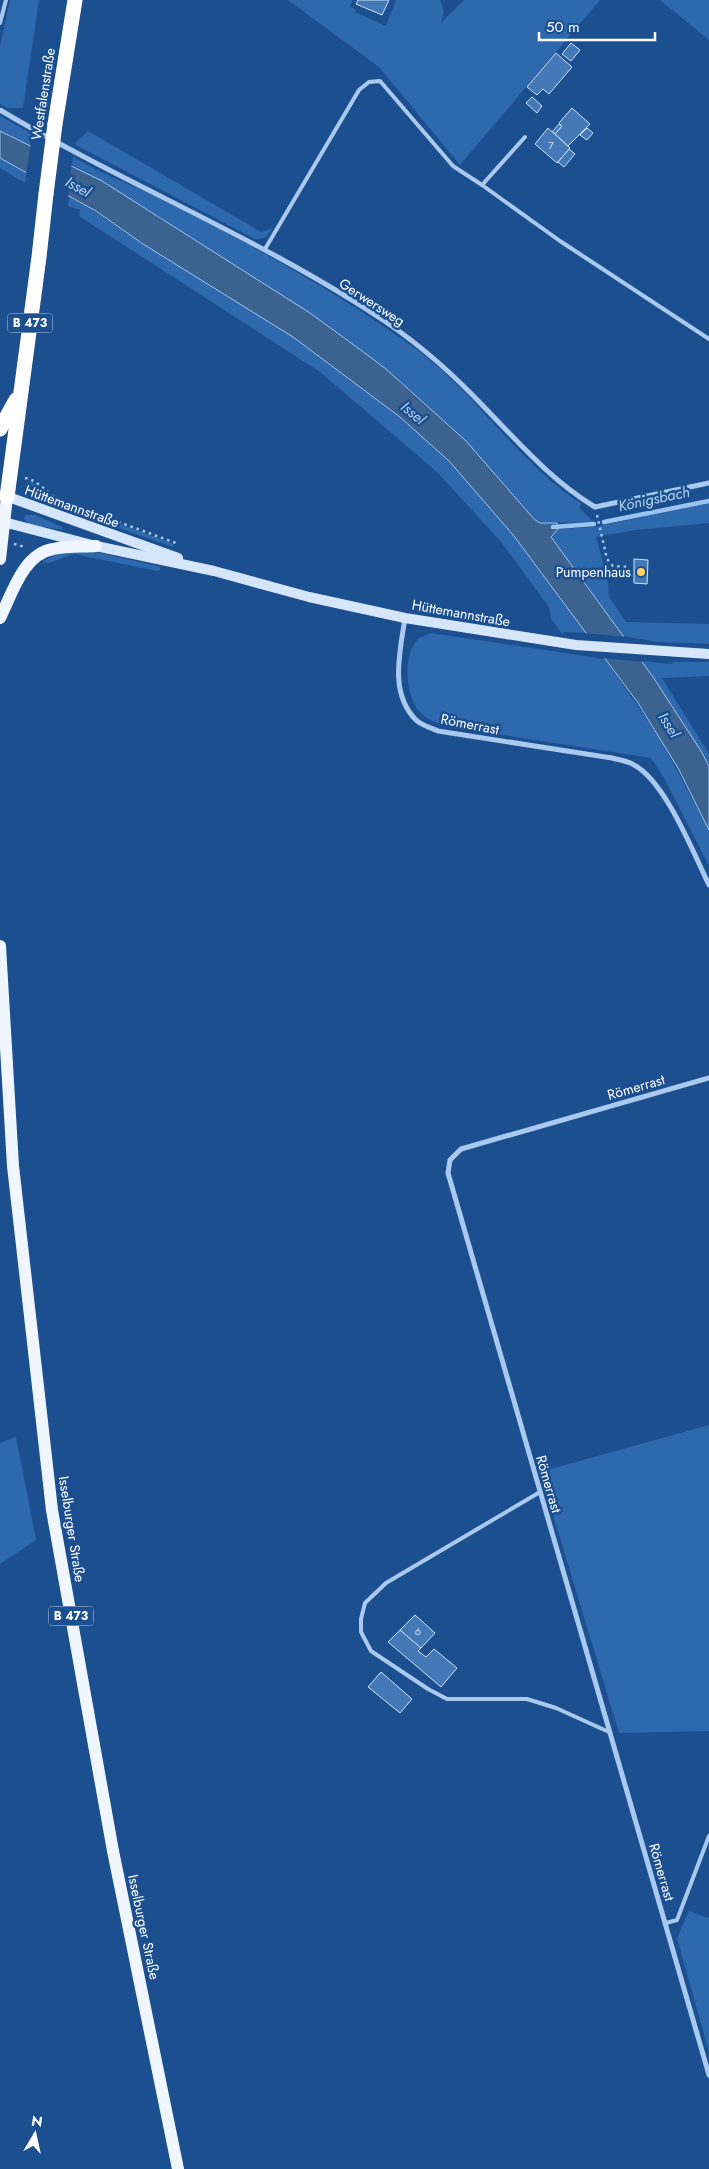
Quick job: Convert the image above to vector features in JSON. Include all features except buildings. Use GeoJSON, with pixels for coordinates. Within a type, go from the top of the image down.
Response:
{"type":"FeatureCollection","features":[{"type":"Feature","properties":{"kind":"highway","name":"Westfalenstraße"},"geometry":{"type":"LineString","coordinates":[[21,390],[40,257],[55,124],[75,0]]}},
{"type":"Feature","properties":{"kind":"highway","name":"B 473"},"geometry":{"type":"LineString","coordinates":[[0,429],[21,390]]}},
{"type":"Feature","properties":{"kind":"highway","name":"B 473"},"geometry":{"type":"LineString","coordinates":[[3,496],[9,476],[21,390]]}},
{"type":"Feature","properties":{"kind":"main road","name":"B 473"},"geometry":{"type":"LineString","coordinates":[[0,559],[3,496]]}},
{"type":"Feature","properties":{"kind":"main road","name":"Hüttemannstraße"},"geometry":{"type":"LineString","coordinates":[[3,496],[214,571]]}},
{"type":"Feature","properties":{"kind":"main road","name":"Hüttemannstraße"},"geometry":{"type":"LineString","coordinates":[[2,522],[96,546],[214,571],[309,597],[405,618],[576,645],[709,654]]}},
{"type":"Feature","properties":{"kind":"main road"},"geometry":{"type":"LineString","coordinates":[[0,618],[22,572],[35,558],[51,549],[96,546]]}},
{"type":"Feature","properties":{"kind":"main road","name":"Isselburger Straße"},"geometry":{"type":"LineString","coordinates":[[0,946],[13,1166],[52,1510],[113,1851],[178,2169]]}},
{"type":"Feature","properties":{"kind":"street","name":"Gerwersweg"},"geometry":{"type":"LineString","coordinates":[[0,110],[265,250],[386,322],[449,372],[547,472],[573,494],[595,506]]}},
{"type":"Feature","properties":{"kind":"street"},"geometry":{"type":"LineString","coordinates":[[595,506],[709,483]]}},
{"type":"Feature","properties":{"kind":"street","name":"Römerrast"},"geometry":{"type":"LineString","coordinates":[[405,618],[398,669],[403,700],[417,721],[438,730],[612,758],[634,764],[649,776],[667,800],[709,885]]}},
{"type":"Feature","properties":{"kind":"street","name":"Römerrast"},"geometry":{"type":"LineString","coordinates":[[709,1078],[462,1149],[450,1160],[448,1173],[709,2075]]}},
{"type":"Feature","properties":{"kind":"lane"},"geometry":{"type":"LineString","coordinates":[[0,23],[6,0]]}},
{"type":"Feature","properties":{"kind":"lane"},"geometry":{"type":"LineString","coordinates":[[265,250],[359,90],[369,82],[380,81],[453,166],[560,241],[709,339]]}},
{"type":"Feature","properties":{"kind":"lane"},"geometry":{"type":"LineString","coordinates":[[482,185],[526,138]]}},
{"type":"Feature","properties":{"kind":"lane"},"geometry":{"type":"LineString","coordinates":[[540,1492],[386,1583],[366,1603],[360,1619],[361,1632],[371,1651],[428,1689],[447,1699],[527,1700],[556,1708],[609,1732]]}},
{"type":"Feature","properties":{"kind":"lane"},"geometry":{"type":"LineString","coordinates":[[666,1923],[677,1920],[709,1836]]}},
{"type":"Feature","properties":{"kind":"path"},"geometry":{"type":"LineString","coordinates":[[9,476],[32,480],[48,494],[59,500],[176,542],[175,557]]}},
{"type":"Feature","properties":{"kind":"path"},"geometry":{"type":"LineString","coordinates":[[595,506],[608,559],[613,566],[629,567]]}},
{"type":"Feature","properties":{"kind":"shaded area"},"geometry":{"type":"Polygon","coordinates":[[[10,0],[39,0],[23,108],[7,108],[0,104],[0,46],[10,0]]]}},
{"type":"Feature","properties":{"kind":"shaded area"},"geometry":{"type":"Polygon","coordinates":[[[288,0],[353,0],[350,7],[356,9],[355,12],[386,26],[396,0],[440,0],[444,11],[441,23],[464,0],[600,0],[460,165],[379,67],[288,0]]]}},
{"type":"Feature","properties":{"kind":"shaded area"},"geometry":{"type":"Polygon","coordinates":[[[660,0],[709,0],[709,40],[660,0]]]}},
{"type":"Feature","properties":{"kind":"shaded area"},"geometry":{"type":"Polygon","coordinates":[[[0,116],[32,134],[30,146],[0,131],[0,116]]]}},
{"type":"Feature","properties":{"kind":"shaded area"},"geometry":{"type":"Polygon","coordinates":[[[88,131],[261,232],[273,228],[265,238],[255,239],[74,144],[88,131]]]}},
{"type":"Feature","properties":{"kind":"shaded area"},"geometry":{"type":"Polygon","coordinates":[[[73,157],[109,176],[172,204],[266,254],[357,309],[416,349],[459,386],[538,469],[582,504],[579,507],[593,522],[540,523],[534,519],[466,441],[386,369],[309,313],[152,212],[72,165],[73,157]]]}},
{"type":"Feature","properties":{"kind":"shaded area"},"geometry":{"type":"Polygon","coordinates":[[[0,158],[27,172],[25,183],[0,168],[0,158]]]}},
{"type":"Feature","properties":{"kind":"shaded area"},"geometry":{"type":"Polygon","coordinates":[[[69,195],[142,243],[303,343],[342,370],[416,429],[450,462],[504,524],[587,633],[564,632],[563,635],[551,619],[549,607],[502,543],[437,472],[320,372],[79,216],[80,210],[68,206],[69,195]]]}},
{"type":"Feature","properties":{"kind":"shaded area"},"geometry":{"type":"Polygon","coordinates":[[[28,482],[32,482],[55,500],[169,542],[173,544],[173,547],[50,504],[36,495],[28,482]]]}},
{"type":"Feature","properties":{"kind":"shaded area"},"geometry":{"type":"Polygon","coordinates":[[[709,503],[709,523],[636,530],[596,537],[607,576],[609,597],[626,622],[709,624],[709,644],[657,642],[623,636],[551,537],[558,529],[595,527],[709,503]]]}},
{"type":"Feature","properties":{"kind":"shaded area"},"geometry":{"type":"Polygon","coordinates":[[[25,515],[35,515],[62,527],[63,530],[32,525],[24,520],[25,515]]]}},
{"type":"Feature","properties":{"kind":"shaded area"},"geometry":{"type":"Polygon","coordinates":[[[87,550],[153,565],[160,567],[160,570],[157,571],[74,554],[49,563],[42,562],[62,551],[87,550]]]}},
{"type":"Feature","properties":{"kind":"shaded area"},"geometry":{"type":"Polygon","coordinates":[[[431,633],[605,659],[659,737],[709,830],[709,866],[664,778],[651,758],[446,726],[422,714],[411,696],[408,677],[409,658],[416,641],[431,633]]]}},
{"type":"Feature","properties":{"kind":"shaded area"},"geometry":{"type":"Polygon","coordinates":[[[641,661],[672,664],[674,662],[709,662],[709,676],[662,678],[709,754],[709,766],[641,661]]]}},
{"type":"Feature","properties":{"kind":"shaded area"},"geometry":{"type":"Polygon","coordinates":[[[709,1425],[709,1731],[619,1733],[540,1472],[709,1425]]]}},
{"type":"Feature","properties":{"kind":"shaded area"},"geometry":{"type":"Polygon","coordinates":[[[16,1437],[36,1540],[0,1564],[0,1443],[16,1437]]]}},
{"type":"Feature","properties":{"kind":"shaded area"},"geometry":{"type":"Polygon","coordinates":[[[689,1911],[709,1918],[709,2052],[677,1938],[689,1911]]]}},
{"type":"Feature","properties":{"kind":"water","name":"Issel"},"geometry":{"type":"Polygon","coordinates":[[[0,131],[102,181],[310,313],[386,369],[466,441],[534,519],[540,523],[557,523],[558,529],[551,537],[653,677],[709,766],[709,830],[678,768],[638,703],[514,536],[449,461],[400,417],[293,337],[143,244],[96,211],[0,158],[0,131]]]}},
{"type":"Feature","properties":{"kind":"pier"},"geometry":{"type":"Polygon","coordinates":[[[31,143],[72,162],[68,198],[26,175],[31,143]]]}},
{"type":"Feature","properties":{"kind":"pier"},"geometry":{"type":"Polygon","coordinates":[[[583,633],[627,637],[644,662],[602,658],[583,633]]]}},
{"type":"Feature","properties":{"kind":"waterway","name":"Königsbach"},"geometry":{"type":"LineString","coordinates":[[604,522],[709,501]]}},
{"type":"Feature","properties":{"kind":"waterway","name":"Königsbach"},"geometry":{"type":"LineString","coordinates":[[553,527],[594,524]]}},
{"type":"Feature","properties":{"kind":"place","name":"Pumpenhaus"},"geometry":{"type":"Point","coordinates":[641,572]}}]}
